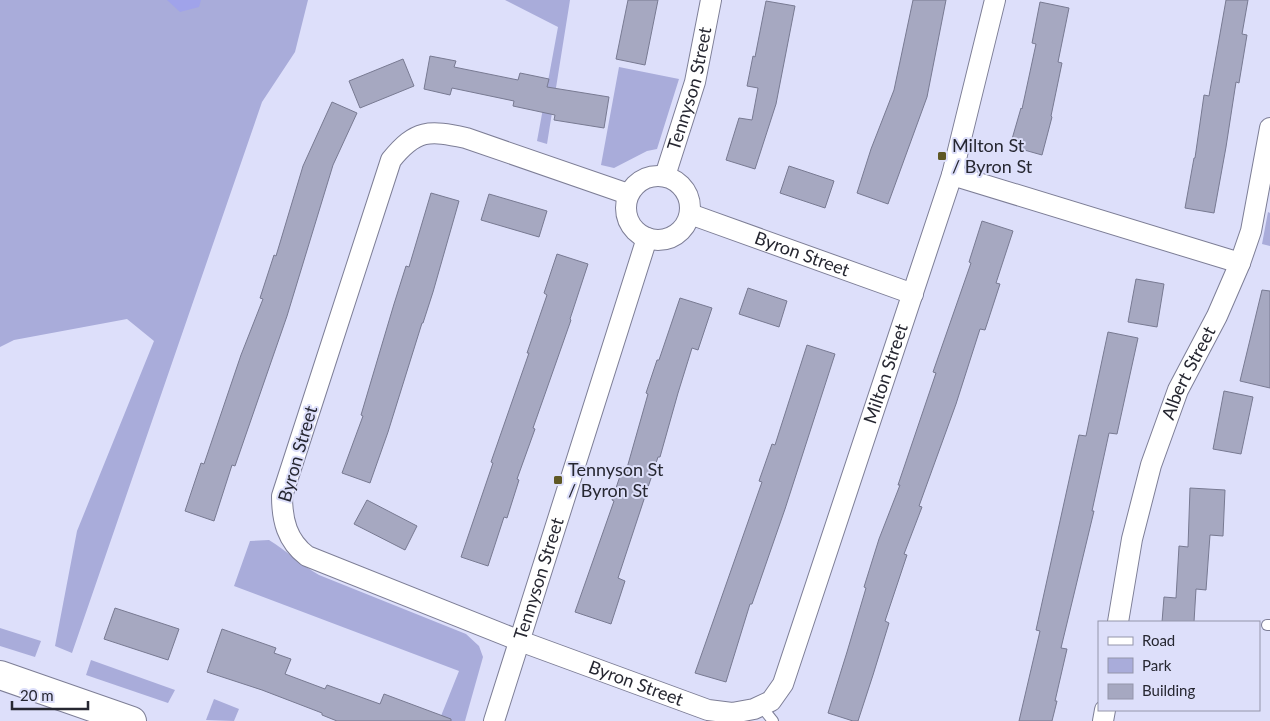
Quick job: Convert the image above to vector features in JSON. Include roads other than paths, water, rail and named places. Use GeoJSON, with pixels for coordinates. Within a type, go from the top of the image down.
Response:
{"type":"FeatureCollection","features":[{"type":"Feature","properties":{"kind":"main road"},"geometry":{"type":"LineString","coordinates":[[0,676],[132,721]]}},
{"type":"Feature","properties":{"kind":"street","name":"Tennyson Street"},"geometry":{"type":"LineString","coordinates":[[665,176],[695,82],[711,0]]}},
{"type":"Feature","properties":{"kind":"street","name":"Milton Street"},"geometry":{"type":"LineString","coordinates":[[732,713],[754,709],[767,713],[771,701],[783,684],[952,174],[995,0]]}},
{"type":"Feature","properties":{"kind":"street","name":"Albert Street"},"geometry":{"type":"LineString","coordinates":[[1118,621],[1132,540],[1151,465],[1178,390],[1217,316],[1240,264],[1251,231],[1270,128]]}},
{"type":"Feature","properties":{"kind":"street","name":"Byron Street"},"geometry":{"type":"LineString","coordinates":[[628,194],[466,138],[443,133],[421,134],[402,146],[391,160],[282,496],[284,525],[298,549],[307,556],[520,641],[708,710],[732,713]]}},
{"type":"Feature","properties":{"kind":"street"},"geometry":{"type":"LineString","coordinates":[[952,174],[1240,264]]}},
{"type":"Feature","properties":{"kind":"street"},"geometry":{"type":"LineString","coordinates":[[665,176],[674,180],[685,190],[690,204],[690,214],[686,224],[678,233],[668,238],[658,240],[647,238],[638,233],[629,220],[626,205],[628,194],[643,179],[665,176]]}},
{"type":"Feature","properties":{"kind":"street","name":"Byron Street"},"geometry":{"type":"LineString","coordinates":[[690,214],[913,294]]}},
{"type":"Feature","properties":{"kind":"street","name":"Tennyson Street"},"geometry":{"type":"LineString","coordinates":[[494,721],[647,238]]}},
{"type":"Feature","properties":{"kind":"place","name":"Milton St / Byron St"},"geometry":{"type":"Point","coordinates":[942,156]}},
{"type":"Feature","properties":{"kind":"place","name":"Tennyson St / Byron St"},"geometry":{"type":"Point","coordinates":[558,480]}}]}
